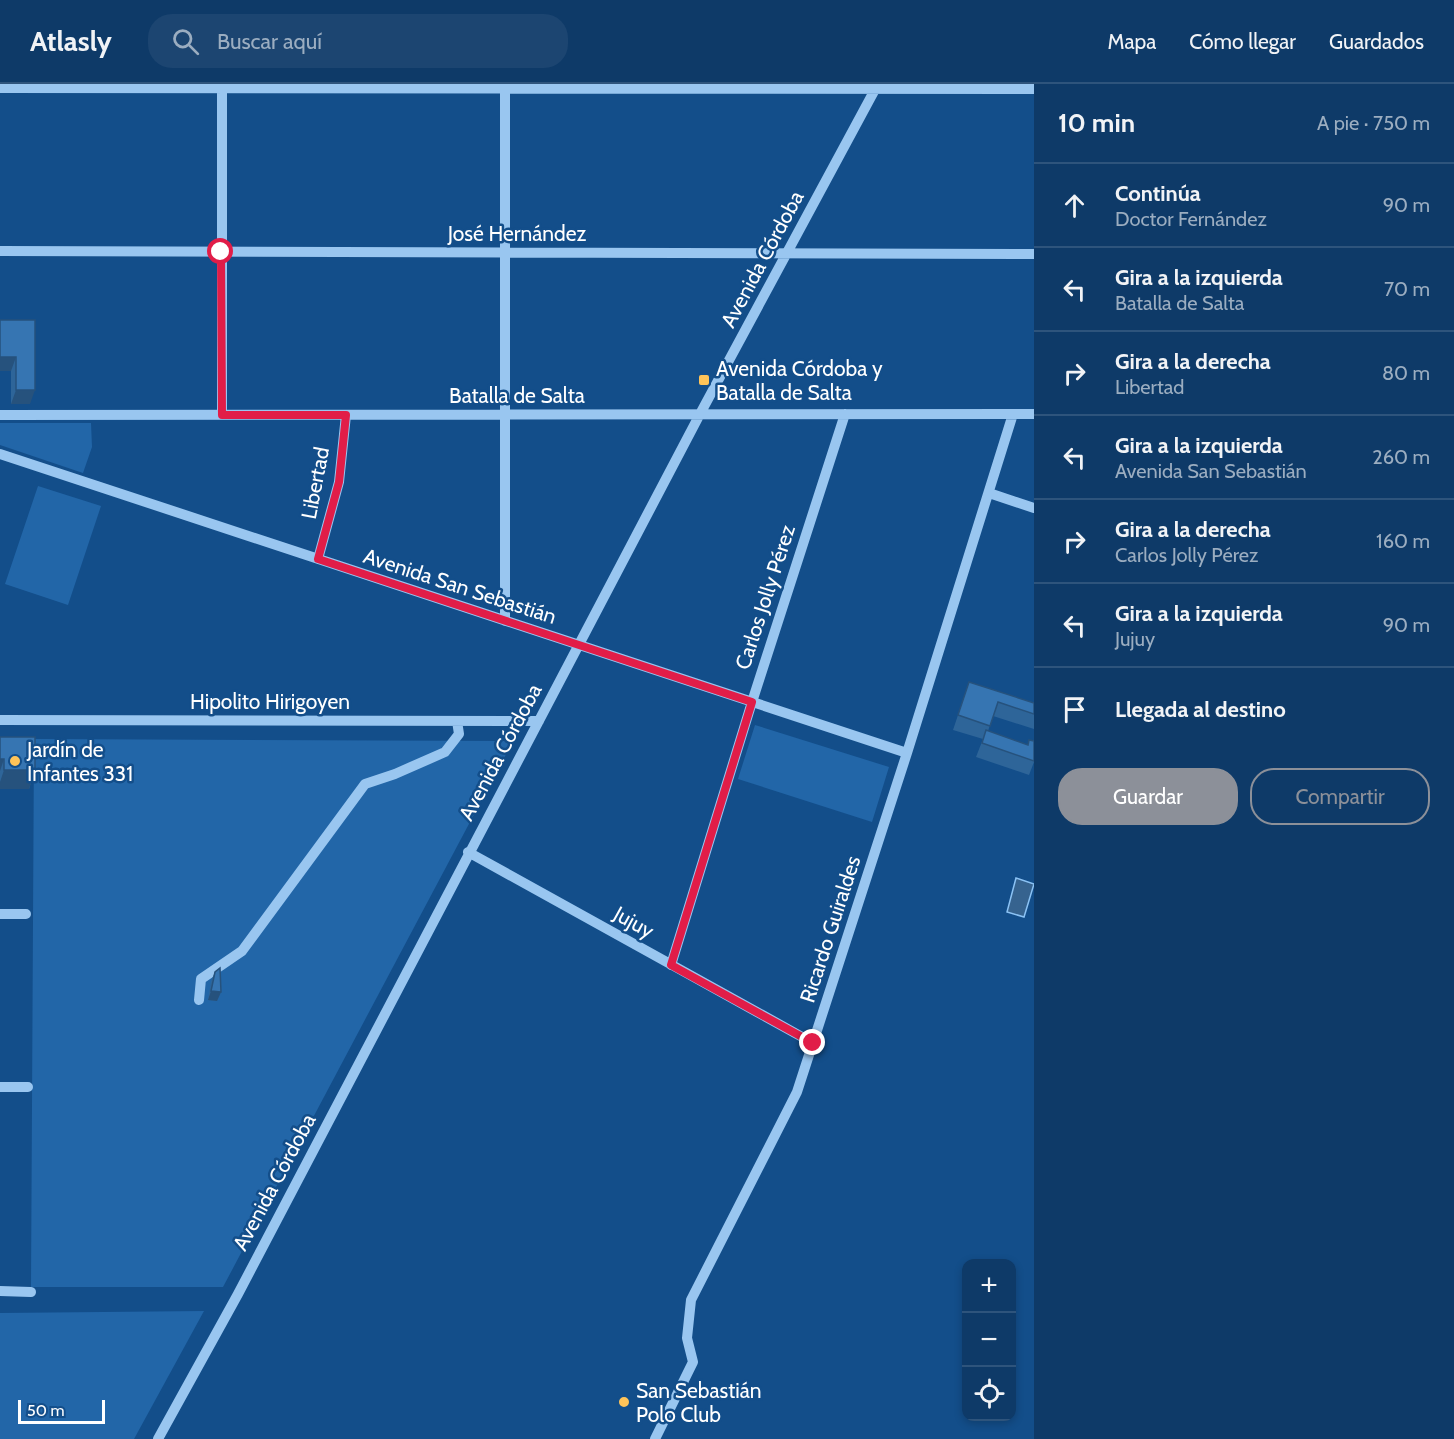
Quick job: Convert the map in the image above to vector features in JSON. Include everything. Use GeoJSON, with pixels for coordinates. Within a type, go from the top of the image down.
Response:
{"type":"FeatureCollection","features":[{"type":"Feature","properties":{"kind":"street"},"geometry":{"type":"LineString","coordinates":[[505,86],[505,621]]}},
{"type":"Feature","properties":{"kind":"street"},"geometry":{"type":"LineString","coordinates":[[4,88],[877,86],[1034,89]]}},
{"type":"Feature","properties":{"kind":"street","name":"Avenida Córdoba"},"geometry":{"type":"LineString","coordinates":[[158,1439],[238,1294],[468,852],[877,86]]}},
{"type":"Feature","properties":{"kind":"street"},"geometry":{"type":"LineString","coordinates":[[222,88],[222,415]]}},
{"type":"Feature","properties":{"kind":"street","name":"José Hernández"},"geometry":{"type":"LineString","coordinates":[[0,251],[1034,254]]}},
{"type":"Feature","properties":{"kind":"street","name":"Carlos Jolly Pérez"},"geometry":{"type":"LineString","coordinates":[[671,965],[752,702],[845,414]]}},
{"type":"Feature","properties":{"kind":"street","name":"Ricardo Guiraldes"},"geometry":{"type":"LineString","coordinates":[[655,1439],[693,1362],[687,1338],[691,1300],[797,1092],[990,493],[1013,414]]}},
{"type":"Feature","properties":{"kind":"street","name":"Batalla de Salta"},"geometry":{"type":"LineString","coordinates":[[0,415],[1034,414]]}},
{"type":"Feature","properties":{"kind":"street","name":"Libertad"},"geometry":{"type":"LineString","coordinates":[[318,559],[339,482],[346,415]]}},
{"type":"Feature","properties":{"kind":"street","name":"Avenida San Sebastián"},"geometry":{"type":"LineString","coordinates":[[0,454],[907,753]]}},
{"type":"Feature","properties":{"kind":"street"},"geometry":{"type":"LineString","coordinates":[[990,493],[1034,508]]}},
{"type":"Feature","properties":{"kind":"street","name":"Hipolito Hirigoyen"},"geometry":{"type":"LineString","coordinates":[[0,720],[539,721]]}},
{"type":"Feature","properties":{"kind":"street"},"geometry":{"type":"LineString","coordinates":[[199,1000],[201,979],[242,951],[365,784],[446,752],[459,734],[458,721]]}},
{"type":"Feature","properties":{"kind":"street","name":"Jujuy"},"geometry":{"type":"LineString","coordinates":[[468,852],[813,1043]]}},
{"type":"Feature","properties":{"kind":"street"},"geometry":{"type":"LineString","coordinates":[[0,914],[26,915]]}},
{"type":"Feature","properties":{"kind":"street"},"geometry":{"type":"LineString","coordinates":[[0,1087],[28,1088]]}},
{"type":"Feature","properties":{"kind":"street"},"geometry":{"type":"LineString","coordinates":[[0,1291],[31,1292]]}},
{"type":"Feature","properties":{"kind":"shaded area"},"geometry":{"type":"Polygon","coordinates":[[[0,423],[91,423],[92,447],[83,473],[0,445],[0,423]]]}},
{"type":"Feature","properties":{"kind":"shaded area"},"geometry":{"type":"Polygon","coordinates":[[[38,486],[101,506],[68,605],[5,584],[38,486]]]}},
{"type":"Feature","properties":{"kind":"shaded area"},"geometry":{"type":"Polygon","coordinates":[[[755,725],[889,767],[872,822],[738,779],[755,725]]]}},
{"type":"Feature","properties":{"kind":"shaded area"},"geometry":{"type":"Polygon","coordinates":[[[34,739],[513,741],[223,1287],[31,1287],[34,739]]]}},
{"type":"Feature","properties":{"kind":"shaded area"},"geometry":{"type":"Polygon","coordinates":[[[1016,878],[1034,884],[1024,917],[1007,912],[1016,878]]]}},
{"type":"Feature","properties":{"kind":"shaded area"},"geometry":{"type":"Polygon","coordinates":[[[204,1311],[134,1439],[0,1439],[0,1313],[204,1311]]]}},
{"type":"Feature","properties":{"kind":"building"},"geometry":{"type":"Polygon","coordinates":[[[0,320],[35,320],[35,390],[16,390],[16,357],[0,357],[0,320]]]}},
{"type":"Feature","properties":{"kind":"building"},"geometry":{"type":"Polygon","coordinates":[[[969,682],[1034,703],[1034,714],[998,702],[990,726],[958,715],[969,682]]]}},
{"type":"Feature","properties":{"kind":"building"},"geometry":{"type":"Polygon","coordinates":[[[986,730],[1028,745],[1029,740],[1034,741],[1034,761],[982,743],[986,730]]]}},
{"type":"Feature","properties":{"kind":"building"},"geometry":{"type":"Polygon","coordinates":[[[0,737],[35,737],[35,770],[4,770],[4,759],[0,759],[0,737]]]}},
{"type":"Feature","properties":{"kind":"building"},"geometry":{"type":"Polygon","coordinates":[[[220,968],[221,992],[211,991],[215,972],[220,968]]]}},
{"type":"Feature","properties":{"kind":"place","name":"Avenida Córdoba y Batalla de Salta"},"geometry":{"type":"Point","coordinates":[704,380]}},
{"type":"Feature","properties":{"kind":"place","name":"Jardín de Infantes 331"},"geometry":{"type":"Point","coordinates":[15,761]}},
{"type":"Feature","properties":{"kind":"place","name":"San Sebastián Polo Club"},"geometry":{"type":"Point","coordinates":[624,1402]}},
{"type":"Feature","properties":{"kind":"route"},"geometry":{"type":"LineString","coordinates":[[221,252],[222,415],[346,415],[339,482],[318,559],[752,702],[671,965],[813,1043]]}}]}
